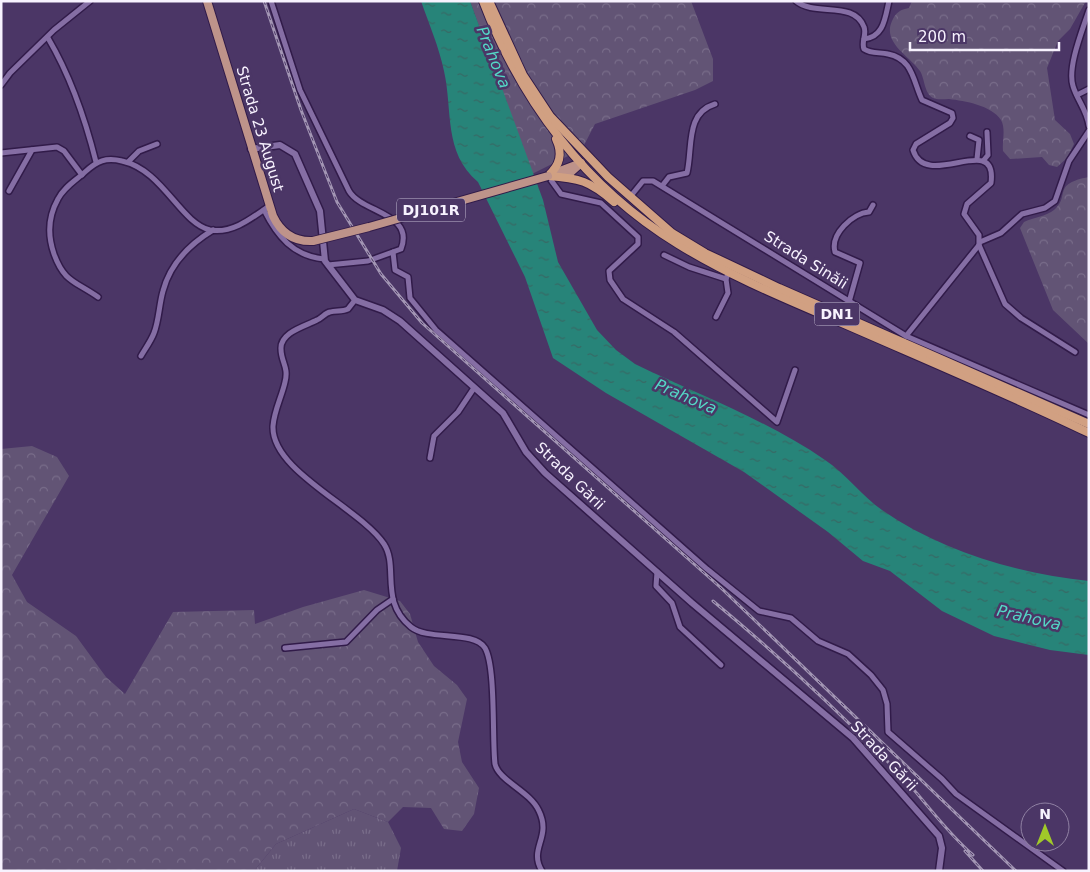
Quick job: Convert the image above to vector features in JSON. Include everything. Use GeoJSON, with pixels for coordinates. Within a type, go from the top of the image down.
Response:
{"type":"FeatureCollection","features":[{"type":"Feature","properties":{"kind":"highway","name":"DN1"},"geometry":{"type":"LineString","coordinates":[[483,1],[516,76],[544,120],[618,198],[658,231],[686,249],[730,271],[1087,430]]}},
{"type":"Feature","properties":{"kind":"highway","name":"DN1"},"geometry":{"type":"LineString","coordinates":[[489,1],[506,41],[534,94],[584,160],[672,233],[705,253],[1087,430]]}},
{"type":"Feature","properties":{"kind":"highway"},"geometry":{"type":"LineString","coordinates":[[544,120],[560,152],[557,167],[548,176]]}},
{"type":"Feature","properties":{"kind":"highway"},"geometry":{"type":"LineString","coordinates":[[548,176],[573,178],[592,184],[631,216],[658,231]]}},
{"type":"Feature","properties":{"kind":"main road","name":"Strada 23 August"},"geometry":{"type":"LineString","coordinates":[[207,1],[251,149],[266,208],[287,235],[300,241],[313,241],[548,176]]}},
{"type":"Feature","properties":{"kind":"main road","name":"DJ101R"},"geometry":{"type":"LineString","coordinates":[[548,176],[571,172],[584,160]]}},
{"type":"Feature","properties":{"kind":"street"},"geometry":{"type":"LineString","coordinates":[[271,1],[300,90],[349,191],[355,198],[393,218],[399,226],[403,244],[401,249],[368,260],[328,265]]}},
{"type":"Feature","properties":{"kind":"street"},"geometry":{"type":"LineString","coordinates":[[796,1],[809,8],[834,8],[850,11],[860,19],[864,26],[863,48],[867,51],[888,54],[901,59],[914,74],[922,100],[947,109],[953,115],[950,123],[916,144],[914,150],[917,160],[924,165],[932,167],[980,160],[988,155],[987,132]]}},
{"type":"Feature","properties":{"kind":"street"},"geometry":{"type":"LineString","coordinates":[[864,39],[875,37],[879,33],[889,1]]}},
{"type":"Feature","properties":{"kind":"street"},"geometry":{"type":"LineString","coordinates":[[1,85],[20,62],[62,23],[89,2]]}},
{"type":"Feature","properties":{"kind":"street"},"geometry":{"type":"LineString","coordinates":[[1089,10],[1072,74],[1072,82],[1087,115],[1089,126]]}},
{"type":"Feature","properties":{"kind":"street"},"geometry":{"type":"LineString","coordinates":[[48,38],[63,62],[73,86],[85,118],[96,162]]}},
{"type":"Feature","properties":{"kind":"street"},"geometry":{"type":"LineString","coordinates":[[1077,95],[1089,89]]}},
{"type":"Feature","properties":{"kind":"street"},"geometry":{"type":"LineString","coordinates":[[662,186],[669,177],[687,172],[695,118],[708,106],[715,104]]}},
{"type":"Feature","properties":{"kind":"street"},"geometry":{"type":"LineString","coordinates":[[906,336],[979,244],[1001,233],[1022,214],[1045,208],[1055,201],[1069,161],[1089,131]]}},
{"type":"Feature","properties":{"kind":"street"},"geometry":{"type":"LineString","coordinates":[[970,136],[979,140],[980,160],[991,172],[991,183],[967,204],[964,210],[966,218],[979,235],[979,244],[1005,304],[1021,318],[1075,352]]}},
{"type":"Feature","properties":{"kind":"street"},"geometry":{"type":"LineString","coordinates":[[128,162],[139,151],[157,144]]}},
{"type":"Feature","properties":{"kind":"street"},"geometry":{"type":"LineString","coordinates":[[251,149],[280,145],[292,150],[298,158],[320,211],[324,259],[355,300],[348,309],[330,311],[318,320],[304,325],[290,334],[281,345],[280,350],[287,370],[273,428],[285,458],[294,469],[341,504],[384,543],[388,552],[392,599],[406,622],[412,628],[421,633],[477,641],[485,649],[490,668],[496,768],[501,776],[524,792],[539,811],[544,832],[536,857],[542,871]]}},
{"type":"Feature","properties":{"kind":"street"},"geometry":{"type":"LineString","coordinates":[[1,153],[61,148],[82,175]]}},
{"type":"Feature","properties":{"kind":"street"},"geometry":{"type":"LineString","coordinates":[[9,191],[32,150]]}},
{"type":"Feature","properties":{"kind":"street"},"geometry":{"type":"LineString","coordinates":[[98,297],[63,275],[49,238],[48,226],[58,197],[96,162],[114,159],[128,162],[150,175],[200,225],[213,230]]}},
{"type":"Feature","properties":{"kind":"street"},"geometry":{"type":"LineString","coordinates":[[548,176],[561,194],[601,203],[638,237],[638,244],[608,270],[610,280],[623,299],[674,332],[777,422],[795,370]]}},
{"type":"Feature","properties":{"kind":"street","name":"Strada Sinăii"},"geometry":{"type":"LineString","coordinates":[[630,198],[643,181],[650,180],[906,336],[1089,415]]}},
{"type":"Feature","properties":{"kind":"street"},"geometry":{"type":"LineString","coordinates":[[850,302],[860,263],[834,252],[834,247],[846,223],[859,214],[869,212],[873,205]]}},
{"type":"Feature","properties":{"kind":"street"},"geometry":{"type":"LineString","coordinates":[[141,356],[154,332],[163,289],[170,272],[181,256],[198,240],[213,230],[238,226],[266,208],[274,229],[287,245],[305,256],[324,259]]}},
{"type":"Feature","properties":{"kind":"street","name":"Strada Gării"},"geometry":{"type":"LineString","coordinates":[[393,252],[394,267],[408,277],[410,298],[436,330],[707,569],[759,611],[791,618],[818,641],[848,654],[878,682],[886,696],[888,732],[956,794],[1063,871]]}},
{"type":"Feature","properties":{"kind":"street"},"geometry":{"type":"LineString","coordinates":[[664,255],[689,267],[726,280]]}},
{"type":"Feature","properties":{"kind":"street"},"geometry":{"type":"LineString","coordinates":[[716,317],[728,293],[726,280],[730,271]]}},
{"type":"Feature","properties":{"kind":"street","name":"Strada Gării"},"geometry":{"type":"LineString","coordinates":[[355,300],[395,316],[503,414],[526,452],[545,473],[657,572],[853,738],[924,817],[941,840],[942,848],[939,871]]}},
{"type":"Feature","properties":{"kind":"street"},"geometry":{"type":"LineString","coordinates":[[430,458],[434,436],[458,412],[474,388]]}},
{"type":"Feature","properties":{"kind":"street"},"geometry":{"type":"LineString","coordinates":[[657,572],[656,586],[672,603],[680,627],[721,665]]}},
{"type":"Feature","properties":{"kind":"street"},"geometry":{"type":"LineString","coordinates":[[285,648],[346,642],[377,610],[392,599]]}},
{"type":"Feature","properties":{"kind":"green space"},"geometry":{"type":"Polygon","coordinates":[[[470,1],[691,1],[713,59],[713,81],[695,90],[595,124],[582,149],[532,174],[470,1]]]}},
{"type":"Feature","properties":{"kind":"green space"},"geometry":{"type":"Polygon","coordinates":[[[912,1],[1086,1],[1070,29],[1058,41],[1047,68],[1055,120],[1070,134],[1074,144],[1067,158],[1057,167],[1049,165],[1042,157],[1010,159],[1003,151],[1003,127],[997,115],[984,107],[970,103],[949,99],[936,99],[930,96],[920,71],[894,43],[891,36],[890,29],[895,15],[909,8],[912,1]]]}},
{"type":"Feature","properties":{"kind":"green space"},"geometry":{"type":"Polygon","coordinates":[[[1089,177],[1089,344],[1053,310],[1020,228],[1024,222],[1054,210],[1059,205],[1066,187],[1070,183],[1089,177]]]}},
{"type":"Feature","properties":{"kind":"green space"},"geometry":{"type":"Polygon","coordinates":[[[32,446],[57,457],[69,476],[12,575],[27,602],[76,636],[106,677],[125,694],[173,612],[254,610],[255,624],[303,607],[364,590],[400,601],[410,614],[418,642],[434,666],[457,685],[467,699],[458,742],[462,762],[479,788],[474,814],[462,831],[444,829],[431,808],[403,807],[388,822],[354,809],[276,844],[254,871],[1,871],[1,449],[32,446]]]}},
{"type":"Feature","properties":{"kind":"green space"},"geometry":{"type":"Polygon","coordinates":[[[354,809],[388,822],[401,848],[397,871],[254,871],[276,844],[354,809]]]}},
{"type":"Feature","properties":{"kind":"water","name":"Prahova"},"geometry":{"type":"Polygon","coordinates":[[[421,1],[470,1],[543,200],[558,262],[597,330],[616,350],[635,364],[780,432],[833,466],[882,510],[905,525],[929,537],[955,549],[1008,566],[1062,578],[1089,581],[1089,655],[1050,650],[994,636],[942,611],[890,571],[863,561],[828,532],[744,472],[606,393],[553,358],[525,277],[478,182],[459,158],[451,130],[444,71],[437,44],[421,1]]]}},
{"type":"Feature","properties":{"kind":"railway"},"geometry":{"type":"LineString","coordinates":[[264,1],[301,110],[337,202],[381,274],[422,323],[720,587],[1016,871]]}},
{"type":"Feature","properties":{"kind":"railway"},"geometry":{"type":"LineString","coordinates":[[713,601],[807,683],[907,781],[953,835],[973,855]]}},
{"type":"Feature","properties":{"kind":"railway"},"geometry":{"type":"LineString","coordinates":[[965,851],[983,871]]}}]}
